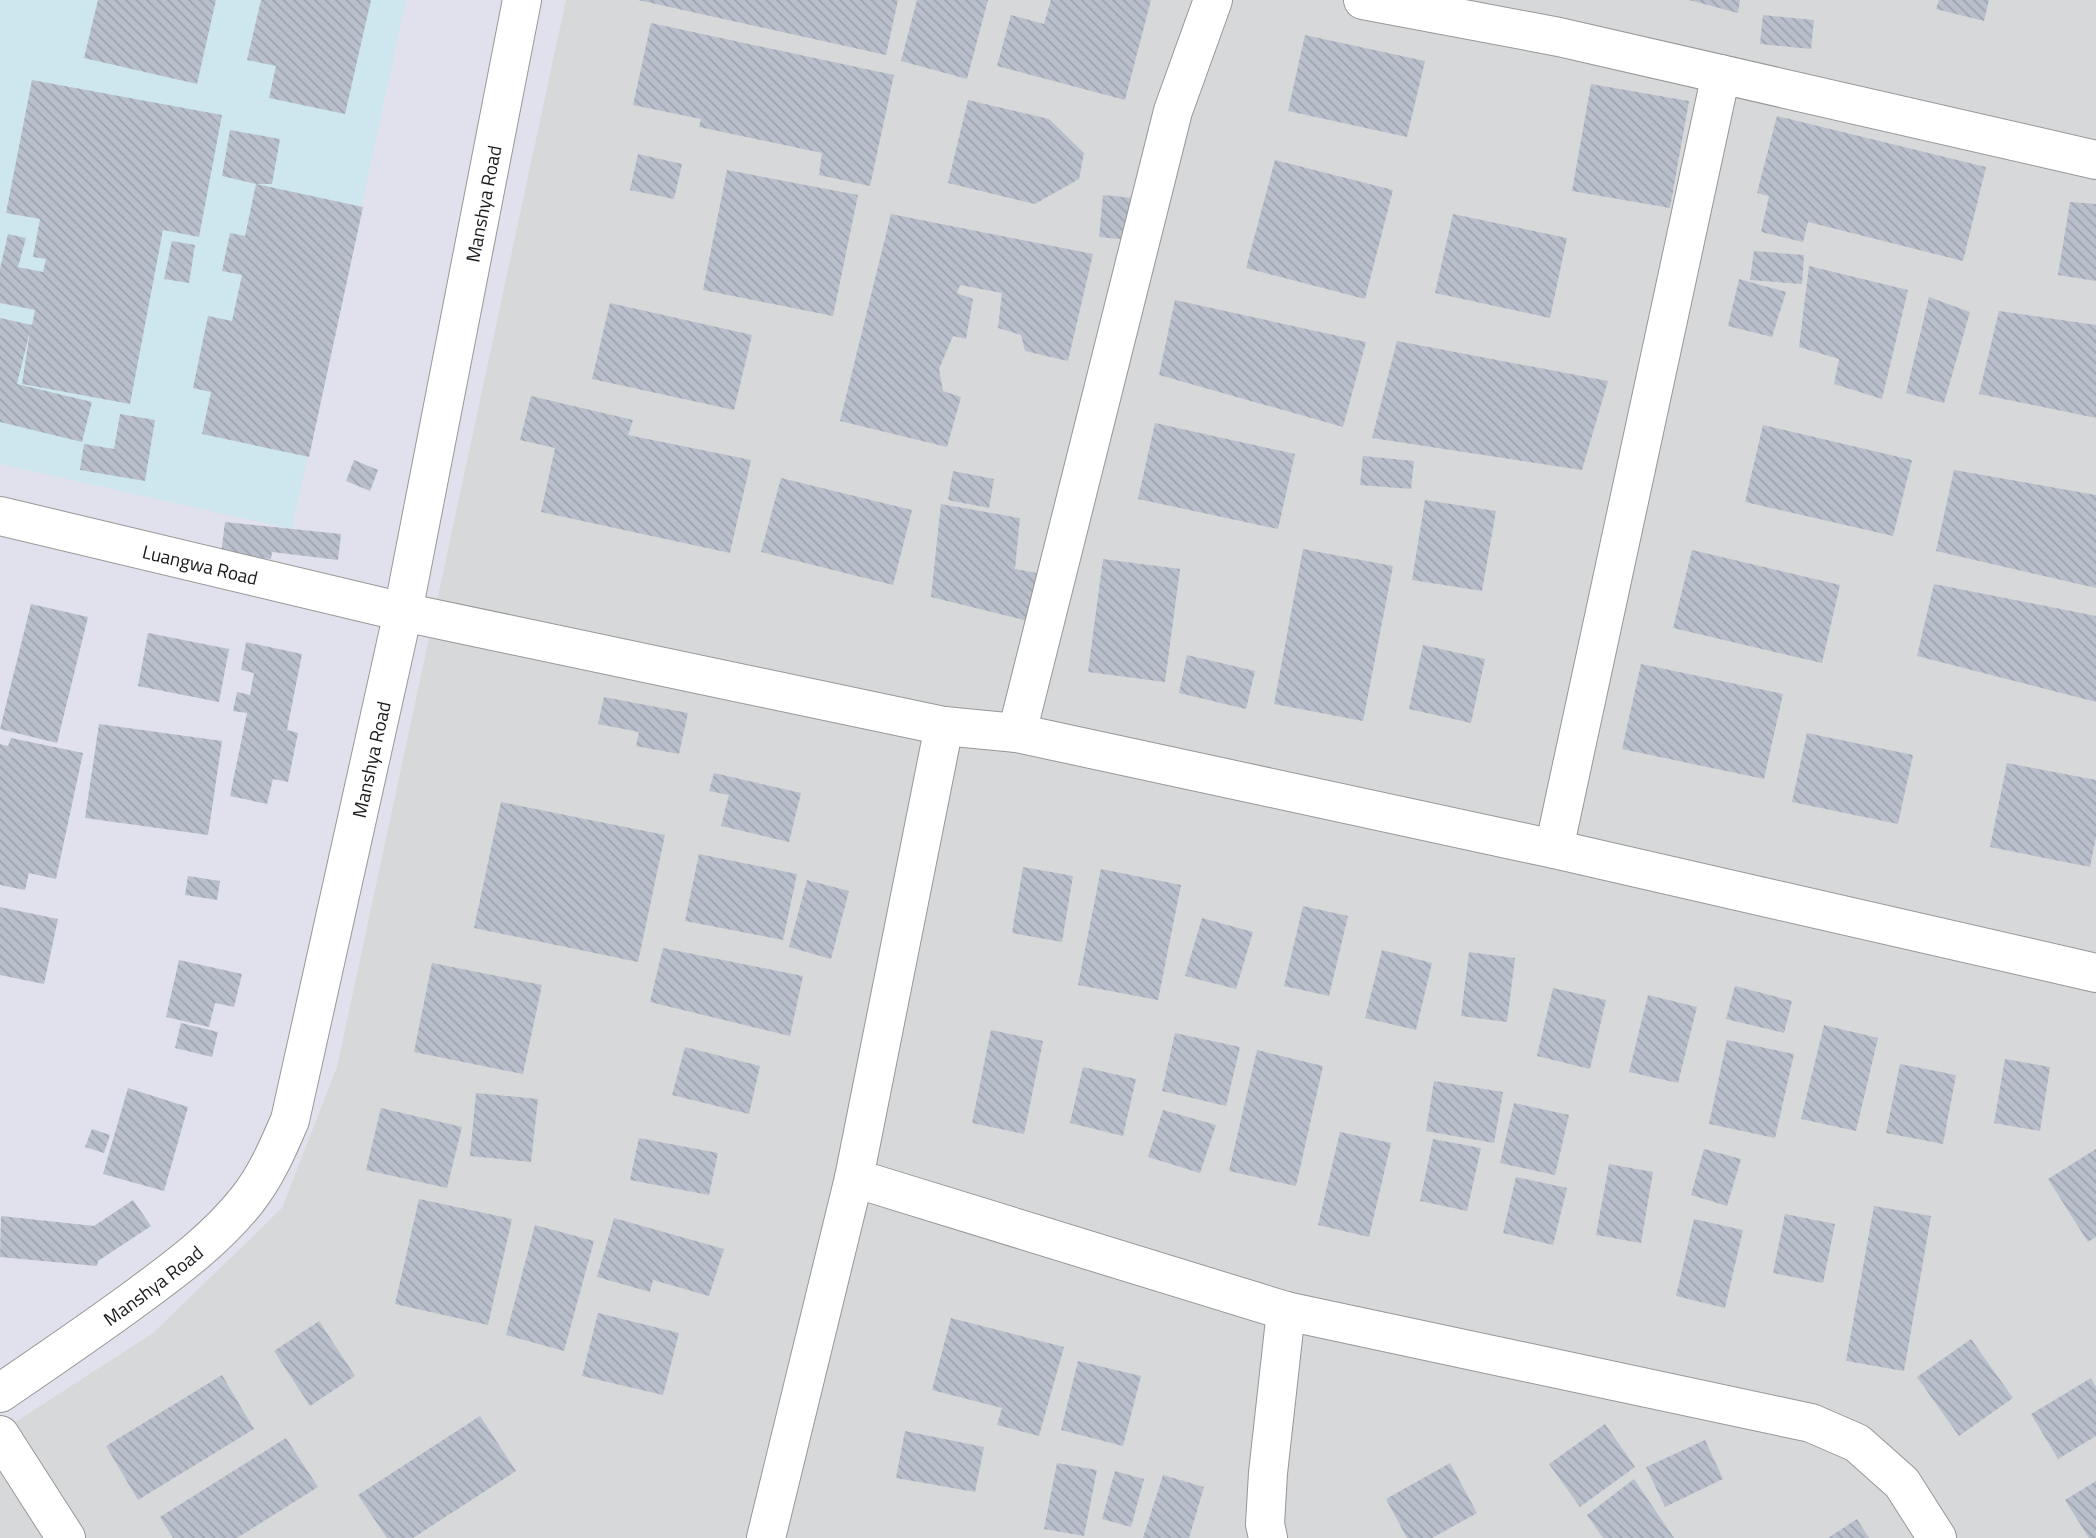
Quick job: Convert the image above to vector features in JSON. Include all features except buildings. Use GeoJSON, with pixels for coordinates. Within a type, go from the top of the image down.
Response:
{"type":"FeatureCollection","features":[{"type":"Feature","properties":{"kind":"street","name":"Manshya Road"},"geometry":{"type":"LineString","coordinates":[[0,1393],[92,1331],[189,1258],[216,1234],[248,1199],[273,1161],[290,1121],[403,612],[522,0]]}},
{"type":"Feature","properties":{"kind":"street"},"geometry":{"type":"LineString","coordinates":[[1017,733],[1173,111],[1213,0]]}},
{"type":"Feature","properties":{"kind":"street"},"geometry":{"type":"LineString","coordinates":[[1363,0],[1559,37],[2096,160]]}},
{"type":"Feature","properties":{"kind":"street"},"geometry":{"type":"LineString","coordinates":[[1554,849],[1721,74]]}},
{"type":"Feature","properties":{"kind":"street","name":"Luangwa Road"},"geometry":{"type":"LineString","coordinates":[[0,516],[403,612],[944,726],[1017,733],[1554,849],[2096,971]]}},
{"type":"Feature","properties":{"kind":"street"},"geometry":{"type":"LineString","coordinates":[[766,1538],[854,1178],[944,726]]}},
{"type":"Feature","properties":{"kind":"street"},"geometry":{"type":"LineString","coordinates":[[854,1178],[1286,1311],[1811,1423],[1857,1443],[1902,1483],[1937,1538]]}},
{"type":"Feature","properties":{"kind":"street"},"geometry":{"type":"LineString","coordinates":[[1268,1538],[1265,1524],[1268,1473],[1286,1311]]}},
{"type":"Feature","properties":{"kind":"street"},"geometry":{"type":"LineString","coordinates":[[0,1435],[66,1538]]}},
{"type":"Feature","properties":{"kind":"shaded area"},"geometry":{"type":"Polygon","coordinates":[[[0,0],[406,0],[292,529],[0,464],[0,0]]]}},
{"type":"Feature","properties":{"kind":"shaded area"},"geometry":{"type":"Polygon","coordinates":[[[566,0],[2096,0],[2096,1538],[0,1538],[0,1432],[153,1333],[282,1208],[337,1067],[566,0]]]}}]}
